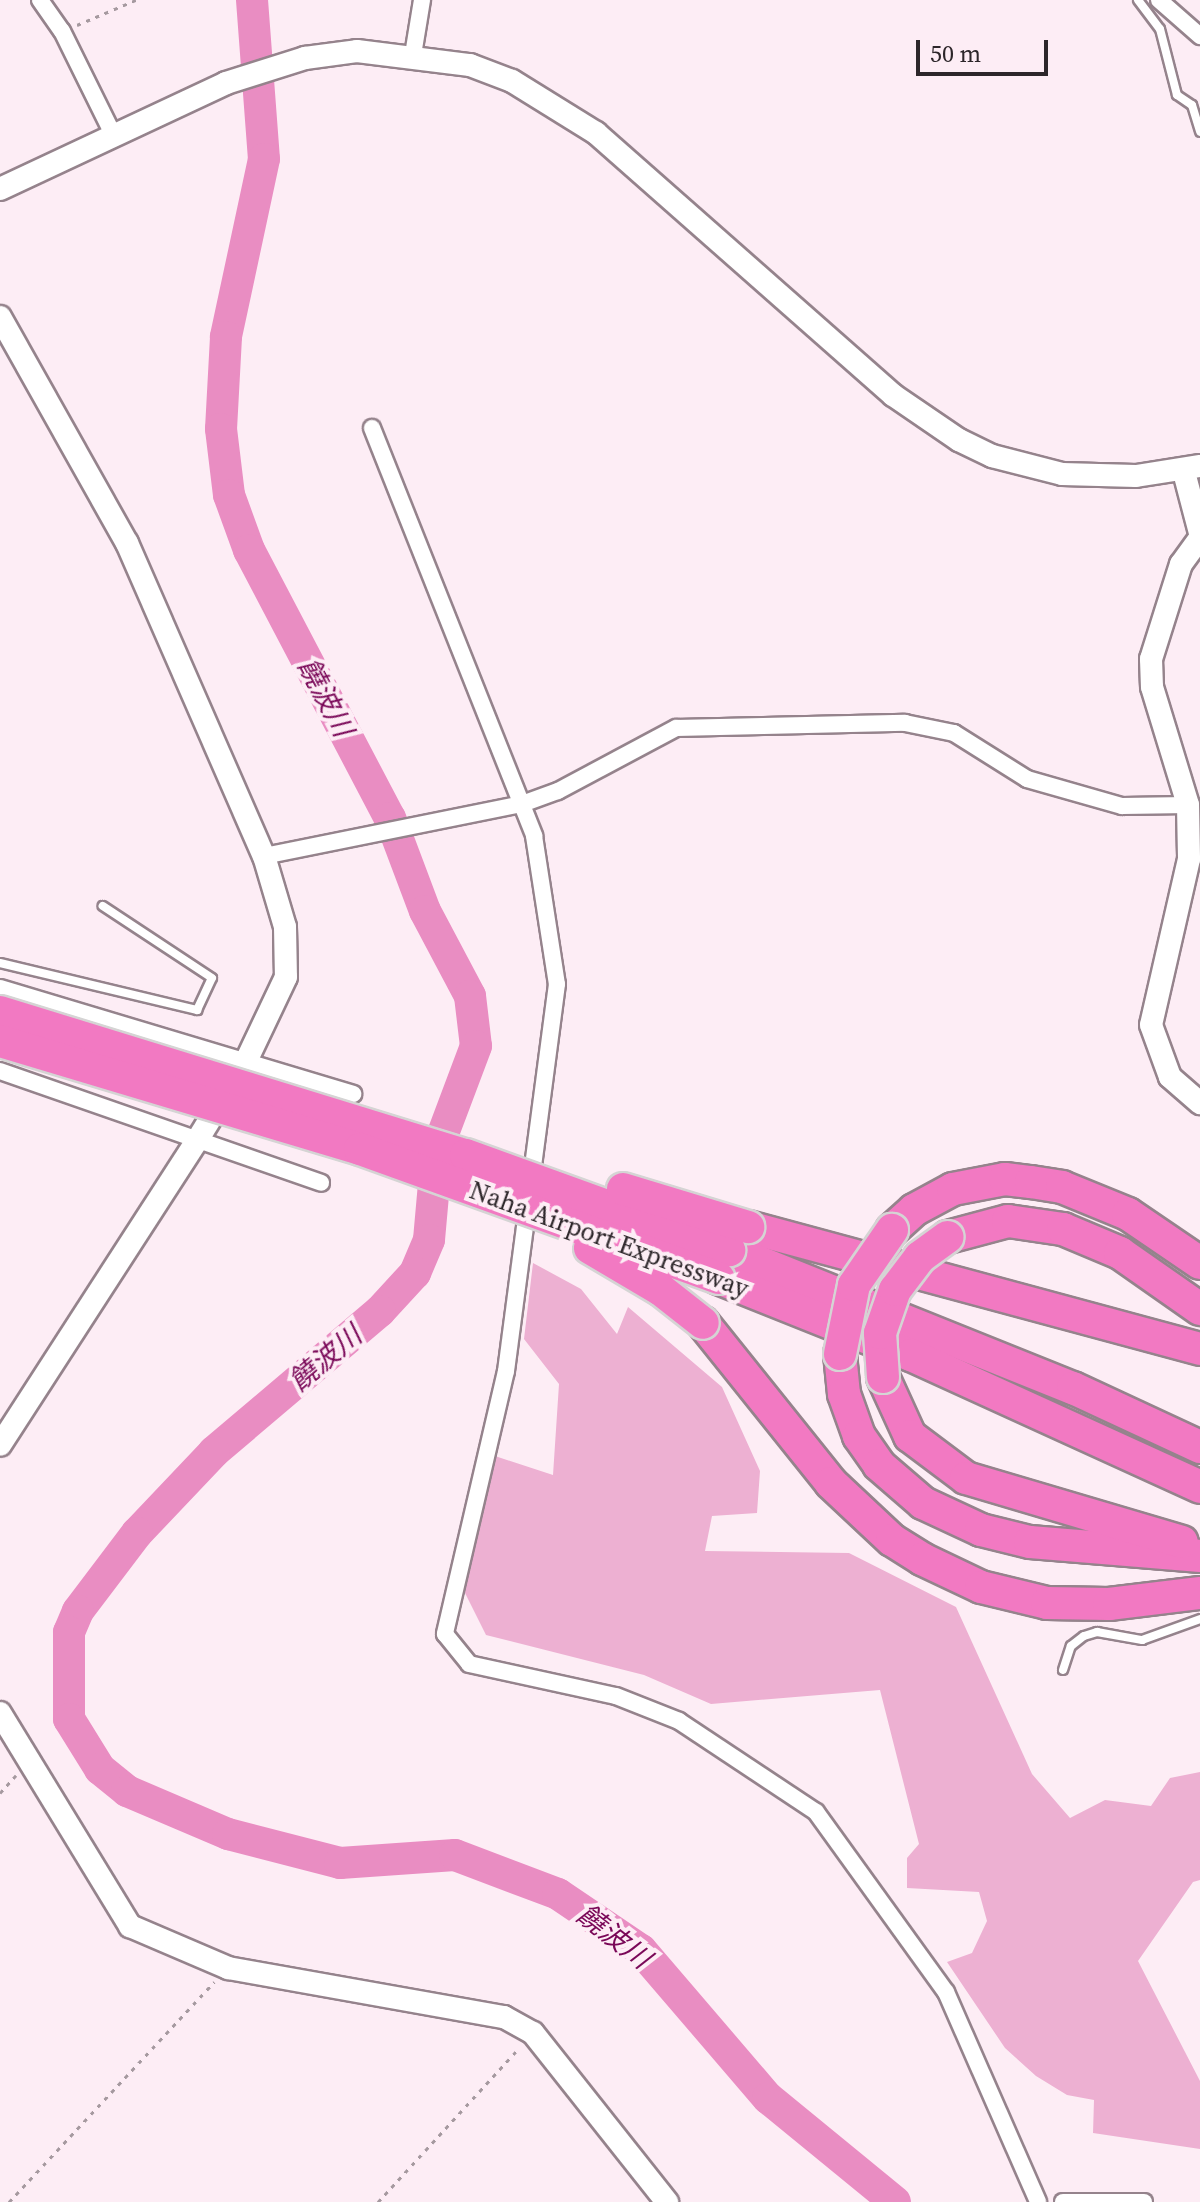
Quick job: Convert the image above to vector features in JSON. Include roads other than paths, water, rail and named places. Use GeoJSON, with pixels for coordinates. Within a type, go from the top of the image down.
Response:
{"type":"FeatureCollection","features":[{"type":"Feature","properties":{"kind":"highway"},"geometry":{"type":"LineString","coordinates":[[0,1012],[265,1091],[521,1158],[731,1252],[1200,1349]]}},
{"type":"Feature","properties":{"kind":"highway","name":"Naha Airport Expressway"},"geometry":{"type":"LineString","coordinates":[[0,1041],[360,1149],[731,1252],[1073,1388],[1200,1447]]}},
{"type":"Feature","properties":{"kind":"highway"},"geometry":{"type":"LineString","coordinates":[[113,1074],[231,1122],[558,1234],[601,1252],[703,1323],[831,1483],[892,1540],[952,1574],[1014,1597],[1081,1605],[1200,1593]]}},
{"type":"Feature","properties":{"kind":"highway"},"geometry":{"type":"LineString","coordinates":[[1200,1263],[1095,1199],[1018,1181],[953,1189],[914,1210],[892,1230],[854,1285],[840,1354],[844,1394],[859,1436],[879,1465],[923,1503],[1005,1537],[1200,1556]]}},
{"type":"Feature","properties":{"kind":"highway"},"geometry":{"type":"LineString","coordinates":[[1200,1309],[1120,1253],[1063,1229],[1008,1221],[948,1237],[920,1257],[895,1290],[880,1333],[883,1377],[910,1436],[966,1478],[1200,1548]]}},
{"type":"Feature","properties":{"kind":"highway","name":"Naha Airport Expressway"},"geometry":{"type":"LineString","coordinates":[[731,1252],[952,1373],[1200,1487]]}},
{"type":"Feature","properties":{"kind":"street"},"geometry":{"type":"LineString","coordinates":[[40,0],[62,31],[114,136]]}},
{"type":"Feature","properties":{"kind":"street"},"geometry":{"type":"LineString","coordinates":[[413,55],[422,0]]}},
{"type":"Feature","properties":{"kind":"street"},"geometry":{"type":"LineString","coordinates":[[1159,0],[1200,36]]}},
{"type":"Feature","properties":{"kind":"street"},"geometry":{"type":"LineString","coordinates":[[0,189],[226,83],[305,58],[357,51],[413,55],[470,65],[512,81],[596,133],[893,395],[959,440],[992,456],[1062,474],[1192,469],[1200,536],[1181,564],[1151,659],[1152,687],[1188,805],[1189,859],[1151,1025],[1170,1077],[1200,1103]]}},
{"type":"Feature","properties":{"kind":"street"},"geometry":{"type":"LineString","coordinates":[[0,317],[127,543],[264,856],[285,927],[286,977],[247,1059],[0,1445]]}},
{"type":"Feature","properties":{"kind":"street"},"geometry":{"type":"LineString","coordinates":[[372,428],[534,836],[557,984],[506,1371],[445,1634],[469,1664],[616,1696],[679,1721],[816,1812],[946,1992],[1038,2202]]}},
{"type":"Feature","properties":{"kind":"street"},"geometry":{"type":"LineString","coordinates":[[264,856],[522,804],[558,791],[676,728],[905,723],[954,733],[1027,779],[1122,806],[1188,805]]}},
{"type":"Feature","properties":{"kind":"street"},"geometry":{"type":"LineString","coordinates":[[0,988],[247,1059],[353,1094]]}},
{"type":"Feature","properties":{"kind":"street"},"geometry":{"type":"LineString","coordinates":[[0,1071],[321,1183]]}},
{"type":"Feature","properties":{"kind":"street"},"geometry":{"type":"LineString","coordinates":[[0,1713],[27,1763],[130,1926],[228,1968],[504,2017],[533,2033],[667,2202]]}},
{"type":"Feature","properties":{"kind":"street"},"geometry":{"type":"LineString","coordinates":[[1063,2202],[1144,2202]]}},
{"type":"Feature","properties":{"kind":"lane"},"geometry":{"type":"LineString","coordinates":[[1138,0],[1160,29],[1177,95],[1192,105],[1200,132]]}},
{"type":"Feature","properties":{"kind":"lane"},"geometry":{"type":"LineString","coordinates":[[0,963],[197,1010],[212,978],[103,906]]}},
{"type":"Feature","properties":{"kind":"lane"},"geometry":{"type":"LineString","coordinates":[[1063,1670],[1071,1646],[1084,1636],[1097,1632],[1142,1640],[1200,1619]]}},
{"type":"Feature","properties":{"kind":"waterway","name":"饒波川"},"geometry":{"type":"LineString","coordinates":[[252,0],[264,159],[226,337],[221,429],[229,495],[249,550],[390,818],[425,911],[470,996],[476,1046],[437,1150],[429,1240],[415,1273],[380,1311],[214,1452],[137,1533],[78,1611],[69,1632],[69,1719],[100,1769],[127,1791],[228,1834],[340,1863],[455,1855],[558,1894],[641,1950],[768,2098],[895,2202]]}}]}
